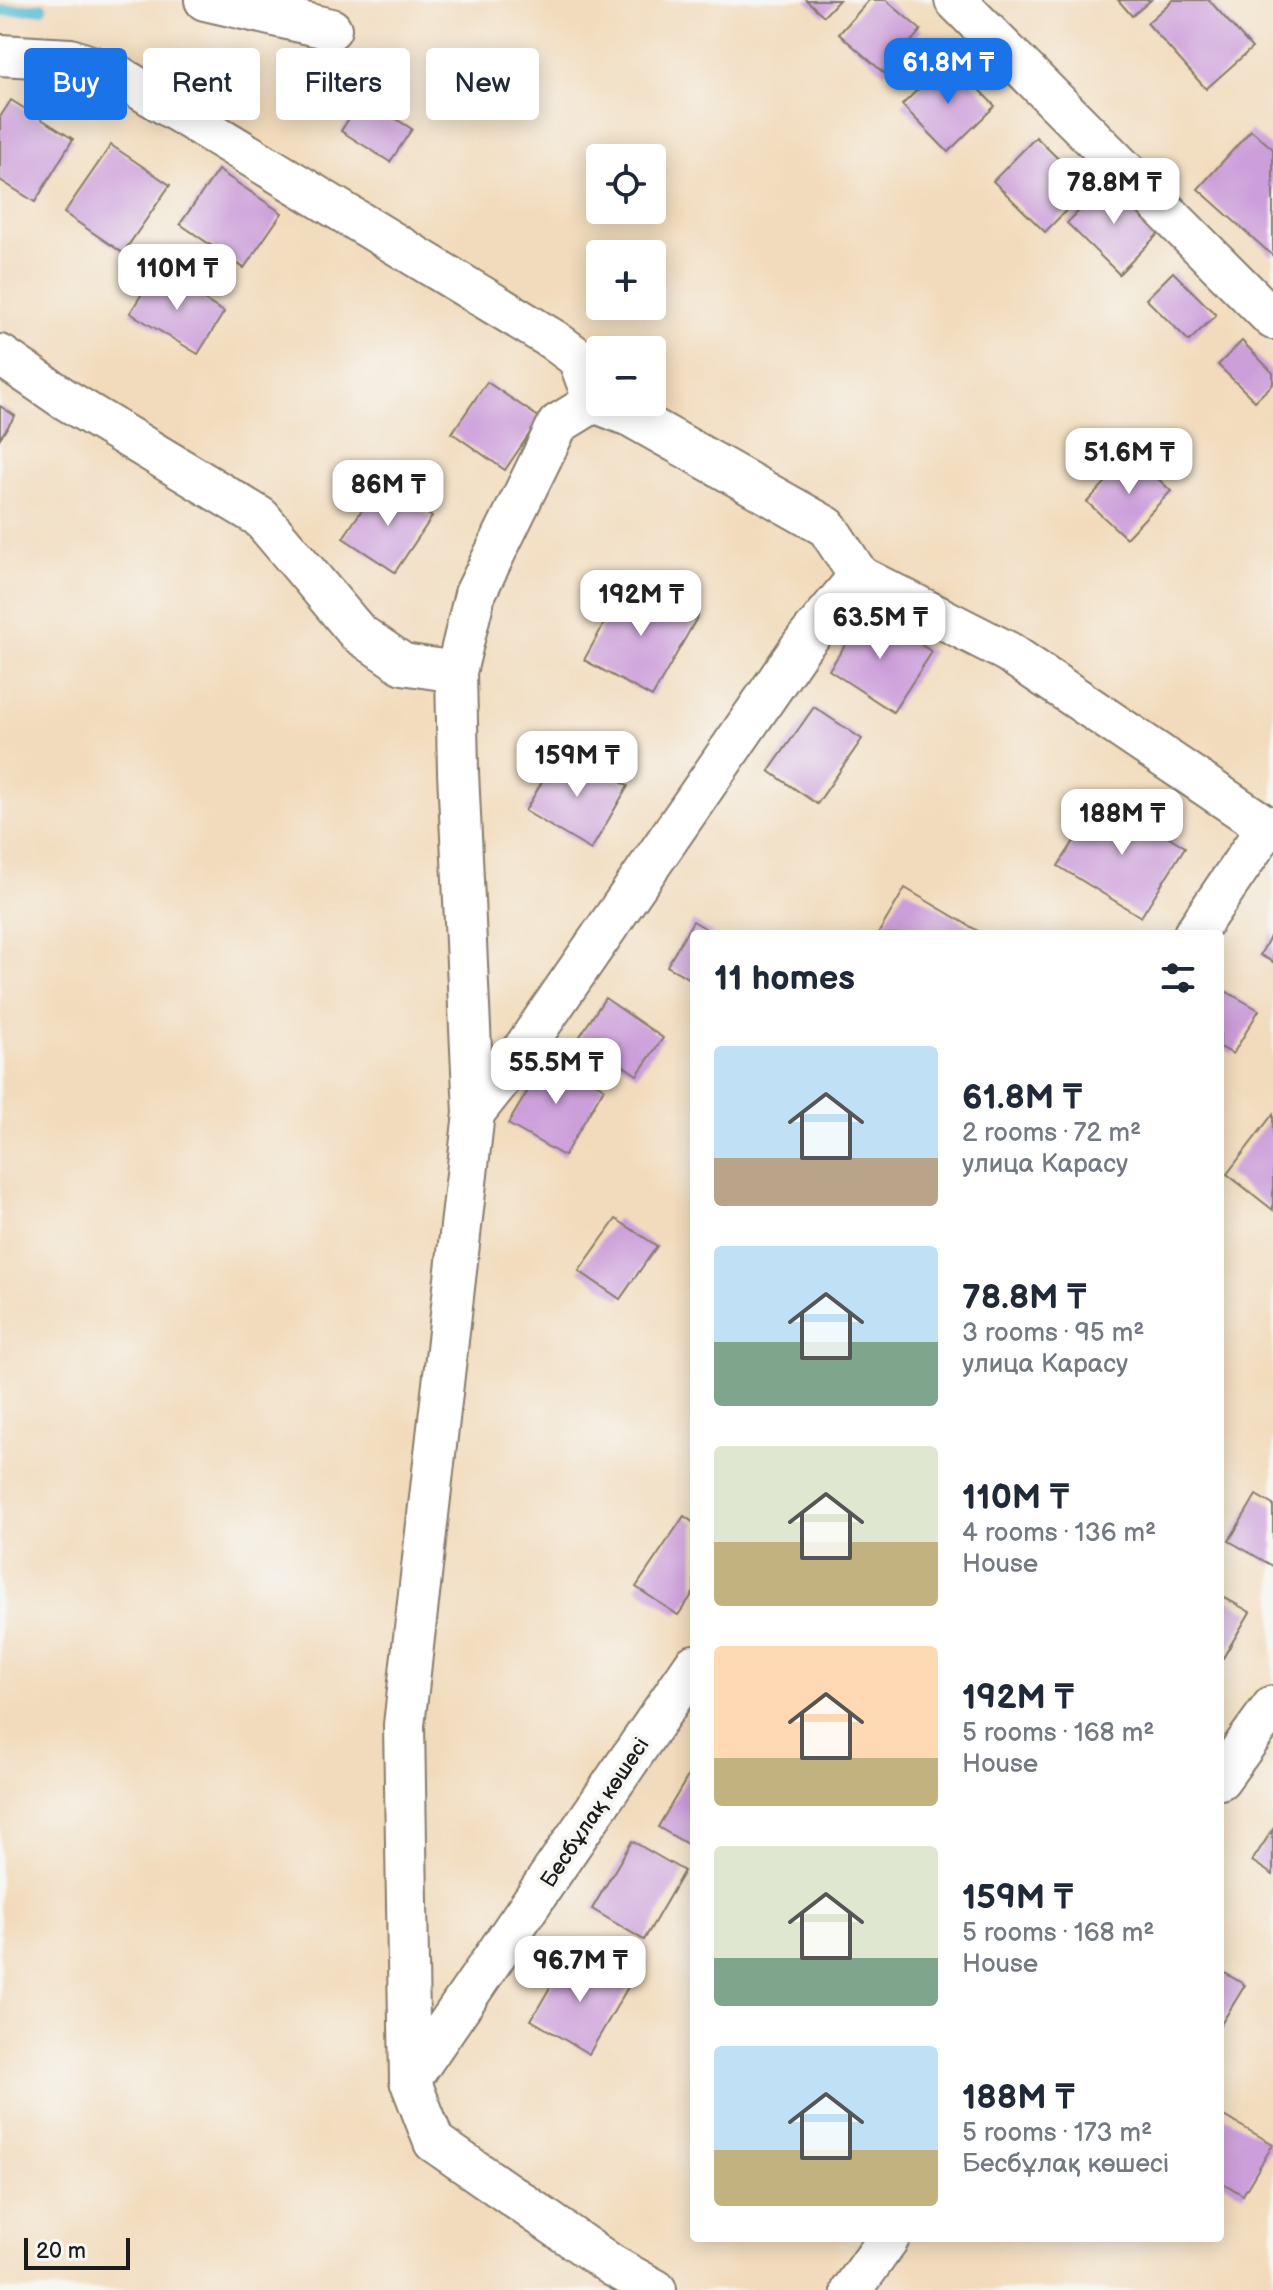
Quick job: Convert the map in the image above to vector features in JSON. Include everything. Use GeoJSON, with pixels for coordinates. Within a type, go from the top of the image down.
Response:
{"type":"FeatureCollection","features":[{"type":"Feature","properties":{"kind":"street"},"geometry":{"type":"LineString","coordinates":[[205,0],[331,29]]}},
{"type":"Feature","properties":{"kind":"street"},"geometry":{"type":"LineString","coordinates":[[955,0],[1273,319]]}},
{"type":"Feature","properties":{"kind":"street"},"geometry":{"type":"LineString","coordinates":[[0,55],[70,59],[117,75],[552,339],[578,358],[586,380]]}},
{"type":"Feature","properties":{"kind":"street"},"geometry":{"type":"LineString","coordinates":[[0,355],[63,398],[260,517],[358,633],[403,664],[456,672]]}},
{"type":"Feature","properties":{"kind":"street"},"geometry":{"type":"LineString","coordinates":[[586,407],[558,424],[475,594],[456,672],[458,788],[474,1113],[404,1725],[410,2080],[434,2142],[613,2266],[656,2290]]}},
{"type":"Feature","properties":{"kind":"street"},"geometry":{"type":"LineString","coordinates":[[629,416],[827,527],[859,576],[1008,652],[1270,829],[1197,930]]}},
{"type":"Feature","properties":{"kind":"street"},"geometry":{"type":"LineString","coordinates":[[474,1113],[513,1064],[802,645],[859,576]]}},
{"type":"Feature","properties":{"kind":"street","name":"Бесбұлақ көшесі"},"geometry":{"type":"LineString","coordinates":[[410,2080],[690,1671]]}},
{"type":"Feature","properties":{"kind":"street"},"geometry":{"type":"LineString","coordinates":[[1224,1773],[1273,1706]]}},
{"type":"Feature","properties":{"kind":"street"},"geometry":{"type":"LineString","coordinates":[[852,2290],[886,2242]]}},
{"type":"Feature","properties":{"kind":"building"},"geometry":{"type":"Polygon","coordinates":[[[806,0],[839,0],[824,16],[806,0]]]}},
{"type":"Feature","properties":{"kind":"building"},"geometry":{"type":"Polygon","coordinates":[[[869,0],[886,0],[921,30],[884,73],[839,34],[869,0]]]}},
{"type":"Feature","properties":{"kind":"building"},"geometry":{"type":"Polygon","coordinates":[[[1118,0],[1151,0],[1132,16],[1118,0]]]}},
{"type":"Feature","properties":{"kind":"building"},"geometry":{"type":"Polygon","coordinates":[[[1173,0],[1209,0],[1252,48],[1206,89],[1147,23],[1173,0]]]}},
{"type":"Feature","properties":{"kind":"building"},"geometry":{"type":"Polygon","coordinates":[[[949,59],[995,106],[948,152],[902,105],[949,59]]]}},
{"type":"Feature","properties":{"kind":"building"},"geometry":{"type":"Polygon","coordinates":[[[11,100],[24,108],[24,120],[43,120],[73,139],[35,202],[0,180],[0,117],[11,100]]]}},
{"type":"Feature","properties":{"kind":"building"},"geometry":{"type":"Polygon","coordinates":[[[348,120],[397,120],[412,129],[390,162],[341,131],[348,120]]]}},
{"type":"Feature","properties":{"kind":"building"},"geometry":{"type":"Polygon","coordinates":[[[1251,130],[1273,149],[1273,256],[1198,189],[1251,130]]]}},
{"type":"Feature","properties":{"kind":"building"},"geometry":{"type":"Polygon","coordinates":[[[1036,137],[1088,188],[1045,232],[993,181],[1036,137]]]}},
{"type":"Feature","properties":{"kind":"building"},"geometry":{"type":"Polygon","coordinates":[[[111,145],[170,185],[123,253],[64,213],[111,145]]]}},
{"type":"Feature","properties":{"kind":"building"},"geometry":{"type":"Polygon","coordinates":[[[218,170],[282,213],[244,268],[180,224],[218,170]]]}},
{"type":"Feature","properties":{"kind":"building"},"geometry":{"type":"Polygon","coordinates":[[[1110,179],[1162,230],[1119,274],[1067,223],[1110,179]]]}},
{"type":"Feature","properties":{"kind":"building"},"geometry":{"type":"Polygon","coordinates":[[[156,271],[224,312],[198,354],[130,313],[156,271]]]}},
{"type":"Feature","properties":{"kind":"building"},"geometry":{"type":"Polygon","coordinates":[[[1173,272],[1216,315],[1189,341],[1146,299],[1173,272]]]}},
{"type":"Feature","properties":{"kind":"building"},"geometry":{"type":"Polygon","coordinates":[[[1242,341],[1273,373],[1273,384],[1255,401],[1218,365],[1242,341]]]}},
{"type":"Feature","properties":{"kind":"building"},"geometry":{"type":"Polygon","coordinates":[[[487,382],[540,418],[505,470],[452,433],[487,382]]]}},
{"type":"Feature","properties":{"kind":"building"},"geometry":{"type":"Polygon","coordinates":[[[0,406],[15,416],[0,438],[0,406]]]}},
{"type":"Feature","properties":{"kind":"building"},"geometry":{"type":"Polygon","coordinates":[[[1132,454],[1171,491],[1126,538],[1087,502],[1132,454]]]}},
{"type":"Feature","properties":{"kind":"building"},"geometry":{"type":"Polygon","coordinates":[[[380,483],[432,517],[395,572],[343,538],[380,483]]]}},
{"type":"Feature","properties":{"kind":"building"},"geometry":{"type":"Polygon","coordinates":[[[629,578],[698,616],[652,697],[584,660],[629,578]]]}},
{"type":"Feature","properties":{"kind":"building"},"geometry":{"type":"Polygon","coordinates":[[[868,610],[932,652],[893,712],[829,670],[868,610]]]}},
{"type":"Feature","properties":{"kind":"building"},"geometry":{"type":"Polygon","coordinates":[[[814,707],[862,739],[817,804],[769,771],[814,707]]]}},
{"type":"Feature","properties":{"kind":"building"},"geometry":{"type":"Polygon","coordinates":[[[562,748],[628,786],[591,850],[525,811],[562,748]]]}},
{"type":"Feature","properties":{"kind":"building"},"geometry":{"type":"Polygon","coordinates":[[[1103,796],[1185,847],[1141,917],[1058,866],[1103,796]]]}},
{"type":"Feature","properties":{"kind":"building"},"geometry":{"type":"Polygon","coordinates":[[[905,888],[976,930],[880,930],[905,888]]]}},
{"type":"Feature","properties":{"kind":"building"},"geometry":{"type":"Polygon","coordinates":[[[693,921],[708,930],[690,930],[690,979],[667,966],[693,921]]]}},
{"type":"Feature","properties":{"kind":"building"},"geometry":{"type":"Polygon","coordinates":[[[1273,931],[1273,962],[1260,955],[1273,931]]]}},
{"type":"Feature","properties":{"kind":"building"},"geometry":{"type":"Polygon","coordinates":[[[1224,990],[1259,1010],[1233,1054],[1224,1049],[1224,990]]]}},
{"type":"Feature","properties":{"kind":"building"},"geometry":{"type":"Polygon","coordinates":[[[605,998],[663,1038],[637,1075],[580,1036],[605,998]]]}},
{"type":"Feature","properties":{"kind":"building"},"geometry":{"type":"Polygon","coordinates":[[[549,1055],[604,1088],[564,1156],[508,1124],[549,1055]]]}},
{"type":"Feature","properties":{"kind":"building"},"geometry":{"type":"Polygon","coordinates":[[[1273,1114],[1273,1210],[1227,1174],[1273,1114]]]}},
{"type":"Feature","properties":{"kind":"building"},"geometry":{"type":"Polygon","coordinates":[[[616,1219],[657,1246],[620,1299],[579,1271],[616,1219]]]}},
{"type":"Feature","properties":{"kind":"building"},"geometry":{"type":"Polygon","coordinates":[[[1256,1495],[1273,1505],[1273,1566],[1229,1541],[1256,1495]]]}},
{"type":"Feature","properties":{"kind":"building"},"geometry":{"type":"Polygon","coordinates":[[[684,1516],[690,1520],[690,1598],[678,1615],[636,1587],[684,1516]]]}},
{"type":"Feature","properties":{"kind":"building"},"geometry":{"type":"Polygon","coordinates":[[[1224,1597],[1250,1612],[1224,1656],[1224,1597]]]}},
{"type":"Feature","properties":{"kind":"building"},"geometry":{"type":"Polygon","coordinates":[[[690,1773],[690,1846],[658,1827],[690,1773]]]}},
{"type":"Feature","properties":{"kind":"building"},"geometry":{"type":"Polygon","coordinates":[[[1273,1829],[1273,1875],[1252,1861],[1273,1829]]]}},
{"type":"Feature","properties":{"kind":"building"},"geometry":{"type":"Polygon","coordinates":[[[632,1841],[684,1871],[644,1940],[592,1909],[632,1841]]]}},
{"type":"Feature","properties":{"kind":"building"},"geometry":{"type":"Polygon","coordinates":[[[570,1953],[628,1987],[589,2054],[531,2020],[570,1953]]]}},
{"type":"Feature","properties":{"kind":"building"},"geometry":{"type":"Polygon","coordinates":[[[1224,1972],[1245,1985],[1224,2019],[1224,1972]]]}},
{"type":"Feature","properties":{"kind":"building"},"geometry":{"type":"Polygon","coordinates":[[[1224,2116],[1273,2144],[1243,2195],[1224,2183],[1224,2116]]]}},
{"type":"Feature","properties":{"kind":"waterway"},"geometry":{"type":"LineString","coordinates":[[0,11],[42,8]]}}]}
